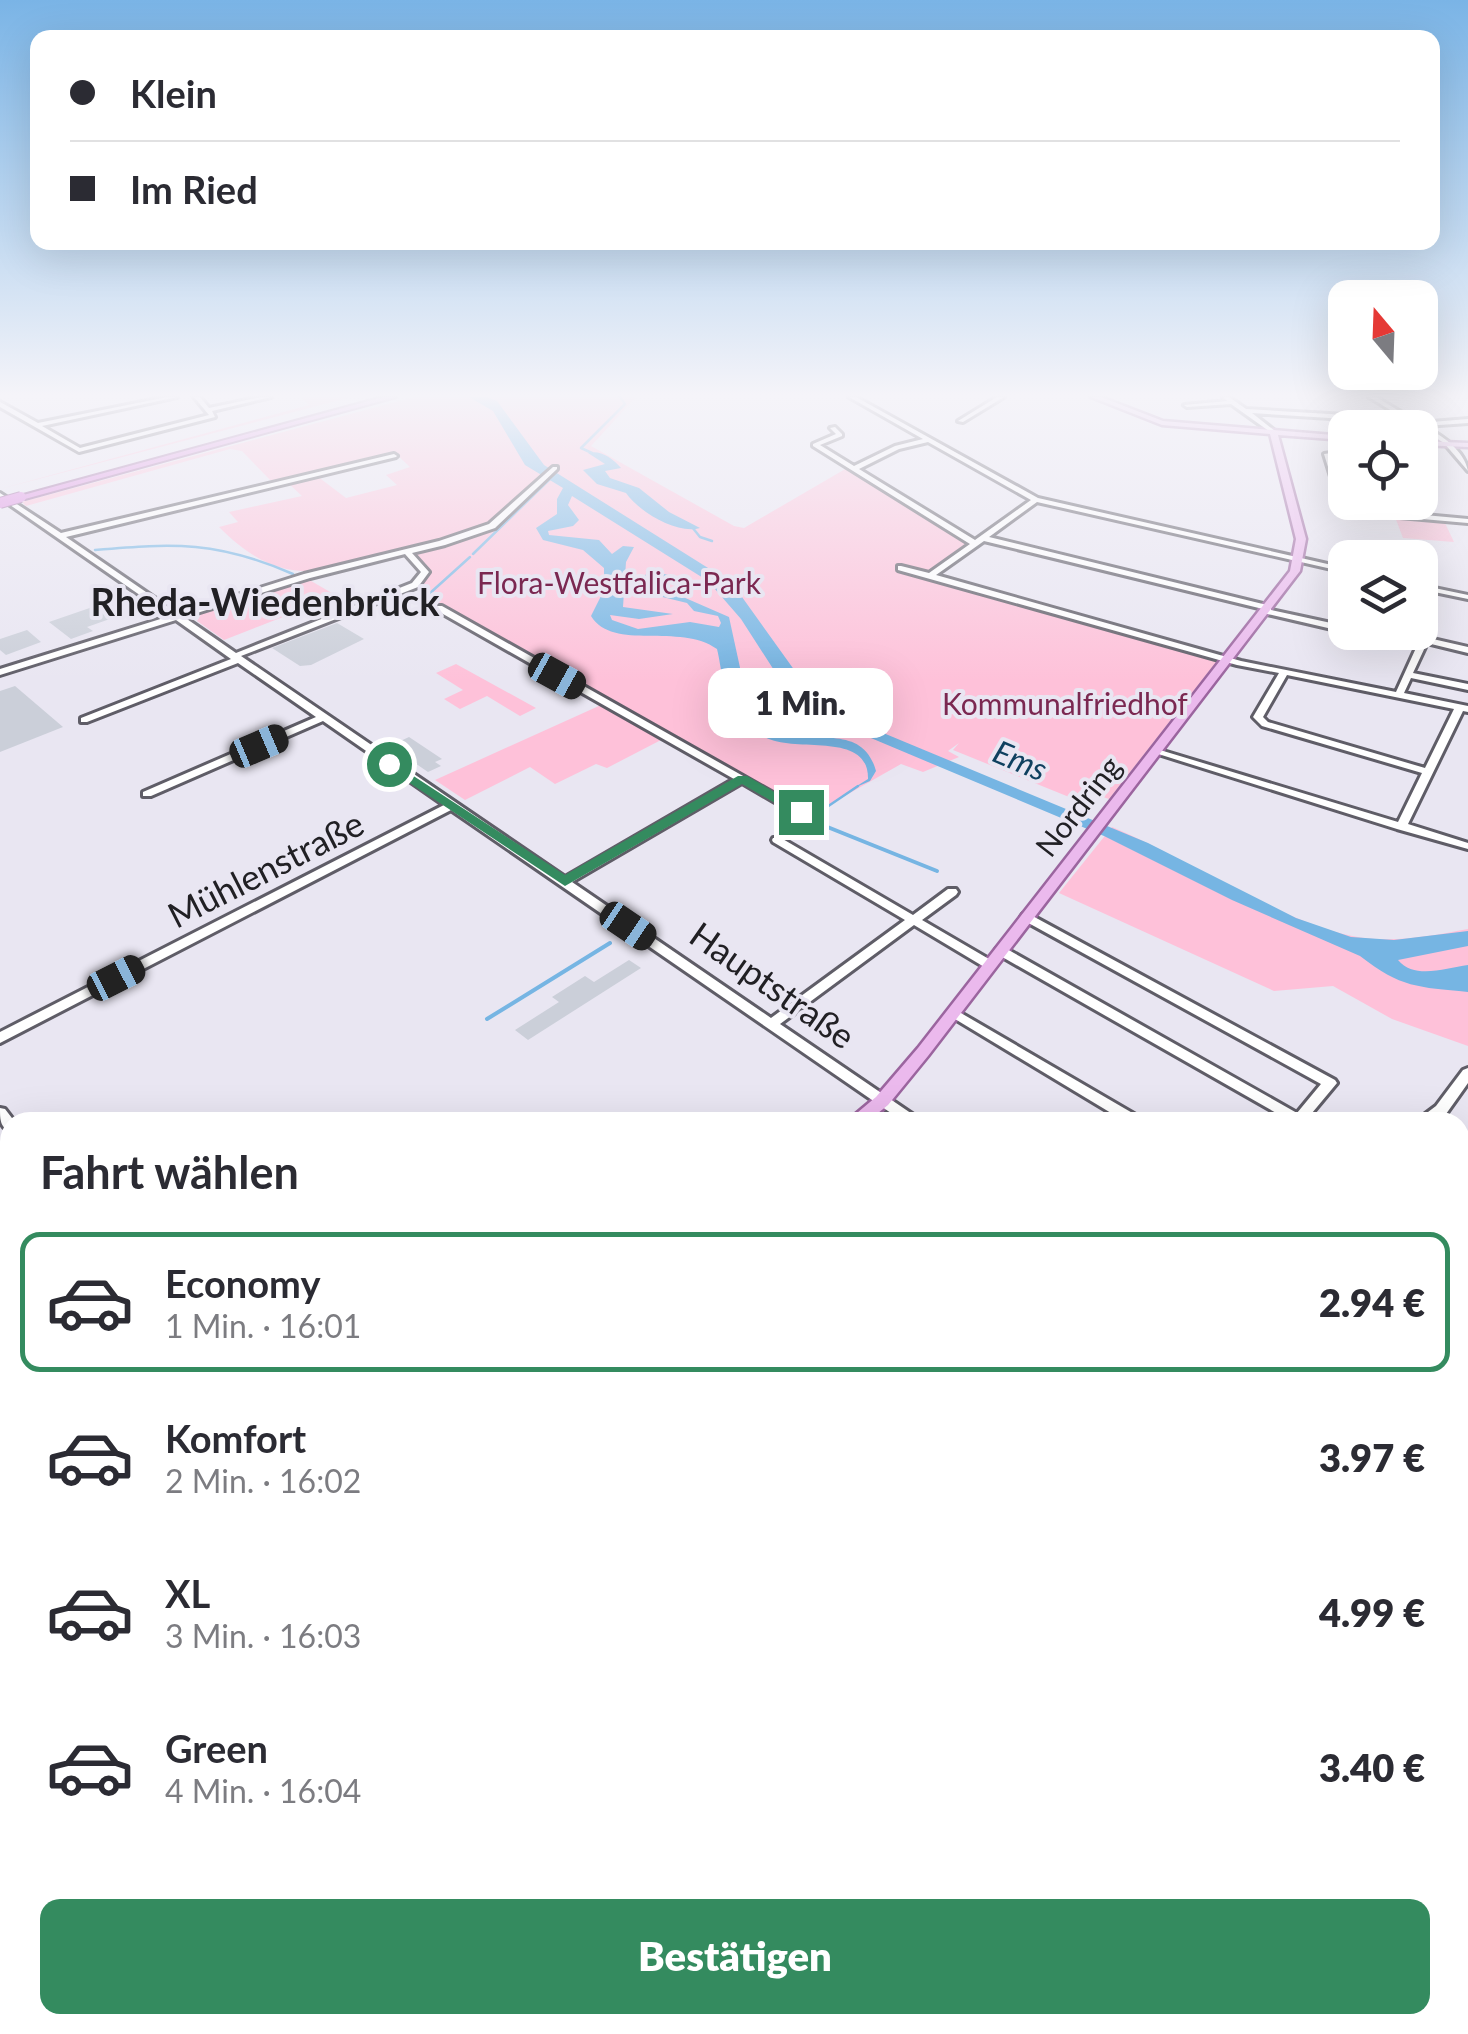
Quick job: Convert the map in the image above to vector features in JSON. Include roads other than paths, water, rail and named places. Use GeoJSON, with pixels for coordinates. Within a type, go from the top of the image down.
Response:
{"type":"FeatureCollection","features":[{"type":"Feature","properties":{"kind":"main road"},"geometry":{"type":"LineString","coordinates":[[1289,492],[1301,538],[1299,559]]}},
{"type":"Feature","properties":{"kind":"main road","name":"Nordring"},"geometry":{"type":"LineString","coordinates":[[870,1112],[882,1102],[954,1013],[1108,816],[1291,578],[1299,559]]}},
{"type":"Feature","properties":{"kind":"street"},"geometry":{"type":"LineString","coordinates":[[59,536],[244,492]]}},
{"type":"Feature","properties":{"kind":"street"},"geometry":{"type":"LineString","coordinates":[[0,672],[307,576],[492,526],[530,492]]}},
{"type":"Feature","properties":{"kind":"street"},"geometry":{"type":"LineString","coordinates":[[893,492],[978,541],[1328,625]]}},
{"type":"Feature","properties":{"kind":"street"},"geometry":{"type":"LineString","coordinates":[[1021,492],[1036,500],[1328,566]]}},
{"type":"Feature","properties":{"kind":"street","name":"Hauptstraße"},"geometry":{"type":"LineString","coordinates":[[6,497],[172,617],[898,1112]]}},
{"type":"Feature","properties":{"kind":"street"},"geometry":{"type":"LineString","coordinates":[[930,576],[1036,500]]}},
{"type":"Feature","properties":{"kind":"street"},"geometry":{"type":"LineString","coordinates":[[1438,518],[1468,521]]}},
{"type":"Feature","properties":{"kind":"street"},"geometry":{"type":"LineString","coordinates":[[84,720],[415,584],[425,572],[406,552]]}},
{"type":"Feature","properties":{"kind":"street"},"geometry":{"type":"LineString","coordinates":[[901,568],[1228,660],[1464,708],[1401,827]]}},
{"type":"Feature","properties":{"kind":"street"},"geometry":{"type":"LineString","coordinates":[[1438,591],[1468,598]]}},
{"type":"Feature","properties":{"kind":"street"},"geometry":{"type":"LineString","coordinates":[[439,608],[801,812]]}},
{"type":"Feature","properties":{"kind":"street"},"geometry":{"type":"LineString","coordinates":[[1438,643],[1468,650]]}},
{"type":"Feature","properties":{"kind":"street"},"geometry":{"type":"LineString","coordinates":[[1399,695],[1419,650]]}},
{"type":"Feature","properties":{"kind":"street"},"geometry":{"type":"LineString","coordinates":[[1284,672],[1258,717],[1266,724],[1428,772]]}},
{"type":"Feature","properties":{"kind":"street"},"geometry":{"type":"LineString","coordinates":[[1408,675],[1468,687]]}},
{"type":"Feature","properties":{"kind":"street"},"geometry":{"type":"LineString","coordinates":[[147,794],[324,718]]}},
{"type":"Feature","properties":{"kind":"street"},"geometry":{"type":"LineString","coordinates":[[1157,752],[1468,846]]}},
{"type":"Feature","properties":{"kind":"street"},"geometry":{"type":"LineString","coordinates":[[565,882],[742,779]]}},
{"type":"Feature","properties":{"kind":"street","name":"Mühlenstraße"},"geometry":{"type":"LineString","coordinates":[[0,1038],[450,806]]}},
{"type":"Feature","properties":{"kind":"street"},"geometry":{"type":"LineString","coordinates":[[777,840],[990,965]]}},
{"type":"Feature","properties":{"kind":"street"},"geometry":{"type":"LineString","coordinates":[[771,1024],[952,892]]}},
{"type":"Feature","properties":{"kind":"street"},"geometry":{"type":"LineString","coordinates":[[1027,917],[1330,1082],[1307,1112]]}},
{"type":"Feature","properties":{"kind":"street"},"geometry":{"type":"LineString","coordinates":[[1001,951],[1284,1112]]}},
{"type":"Feature","properties":{"kind":"street"},"geometry":{"type":"LineString","coordinates":[[954,1013],[1119,1112]]}},
{"type":"Feature","properties":{"kind":"street"},"geometry":{"type":"LineString","coordinates":[[1439,1112],[1468,1074]]}},
{"type":"Feature","properties":{"kind":"water"},"geometry":{"type":"Polygon","coordinates":[[[561,492],[587,492],[732,583],[800,678],[852,720],[1148,843],[1296,918],[1351,937],[1394,940],[1468,931],[1468,946],[1398,960],[1422,971],[1468,965],[1468,992],[1399,980],[1360,956],[1232,900],[1104,836],[840,725],[796,696],[779,678],[741,619],[708,581],[572,496],[568,505],[579,520],[573,526],[548,531],[549,535],[599,540],[612,554],[623,546],[634,547],[626,562],[623,607],[673,614],[639,619],[610,615],[612,620],[638,629],[690,622],[719,627],[718,616],[694,611],[687,603],[638,591],[634,585],[650,573],[682,579],[653,578],[650,587],[667,590],[729,617],[744,686],[814,724],[811,728],[777,710],[762,718],[781,732],[849,741],[870,756],[876,771],[870,781],[852,789],[868,779],[865,764],[856,754],[843,748],[792,744],[763,736],[749,709],[725,683],[717,649],[702,641],[615,633],[601,627],[591,616],[604,590],[604,568],[583,550],[543,540],[536,528],[557,514],[561,492]]]}},
{"type":"Feature","properties":{"kind":"water"},"geometry":{"type":"Polygon","coordinates":[[[623,492],[644,492],[669,512],[700,528],[670,525],[649,514],[623,492]]]}},
{"type":"Feature","properties":{"kind":"waterway"},"geometry":{"type":"LineString","coordinates":[[519,498],[525,492]]}},
{"type":"Feature","properties":{"kind":"waterway"},"geometry":{"type":"LineString","coordinates":[[473,554],[537,492]]}},
{"type":"Feature","properties":{"kind":"waterway"},"geometry":{"type":"LineString","coordinates":[[470,531],[494,521]]}},
{"type":"Feature","properties":{"kind":"waterway"},"geometry":{"type":"LineString","coordinates":[[692,527],[700,537],[712,541]]}},
{"type":"Feature","properties":{"kind":"waterway"},"geometry":{"type":"LineString","coordinates":[[95,550],[196,547],[241,555],[293,574]]}},
{"type":"Feature","properties":{"kind":"waterway"},"geometry":{"type":"LineString","coordinates":[[429,594],[470,557]]}},
{"type":"Feature","properties":{"kind":"waterway"},"geometry":{"type":"LineString","coordinates":[[821,811],[858,786]]}},
{"type":"Feature","properties":{"kind":"waterway"},"geometry":{"type":"LineString","coordinates":[[815,822],[937,871]]}},
{"type":"Feature","properties":{"kind":"waterway"},"geometry":{"type":"LineString","coordinates":[[487,1019],[610,943]]}},
{"type":"Feature","properties":{"kind":"district","name":"Rheda-Wiedenbrück"},"geometry":{"type":"Point","coordinates":[265,603]}},
{"type":"Feature","properties":{"kind":"park label","name":"Flora-Westfalica-Park"},"geometry":{"type":"Point","coordinates":[619,584]}},
{"type":"Feature","properties":{"kind":"park label","name":"Kommunalfriedhof"},"geometry":{"type":"Point","coordinates":[1065,705]}},
{"type":"Feature","properties":{"kind":"water label","name":"Ems"},"geometry":{"type":"Point","coordinates":[1020,761]}}]}
